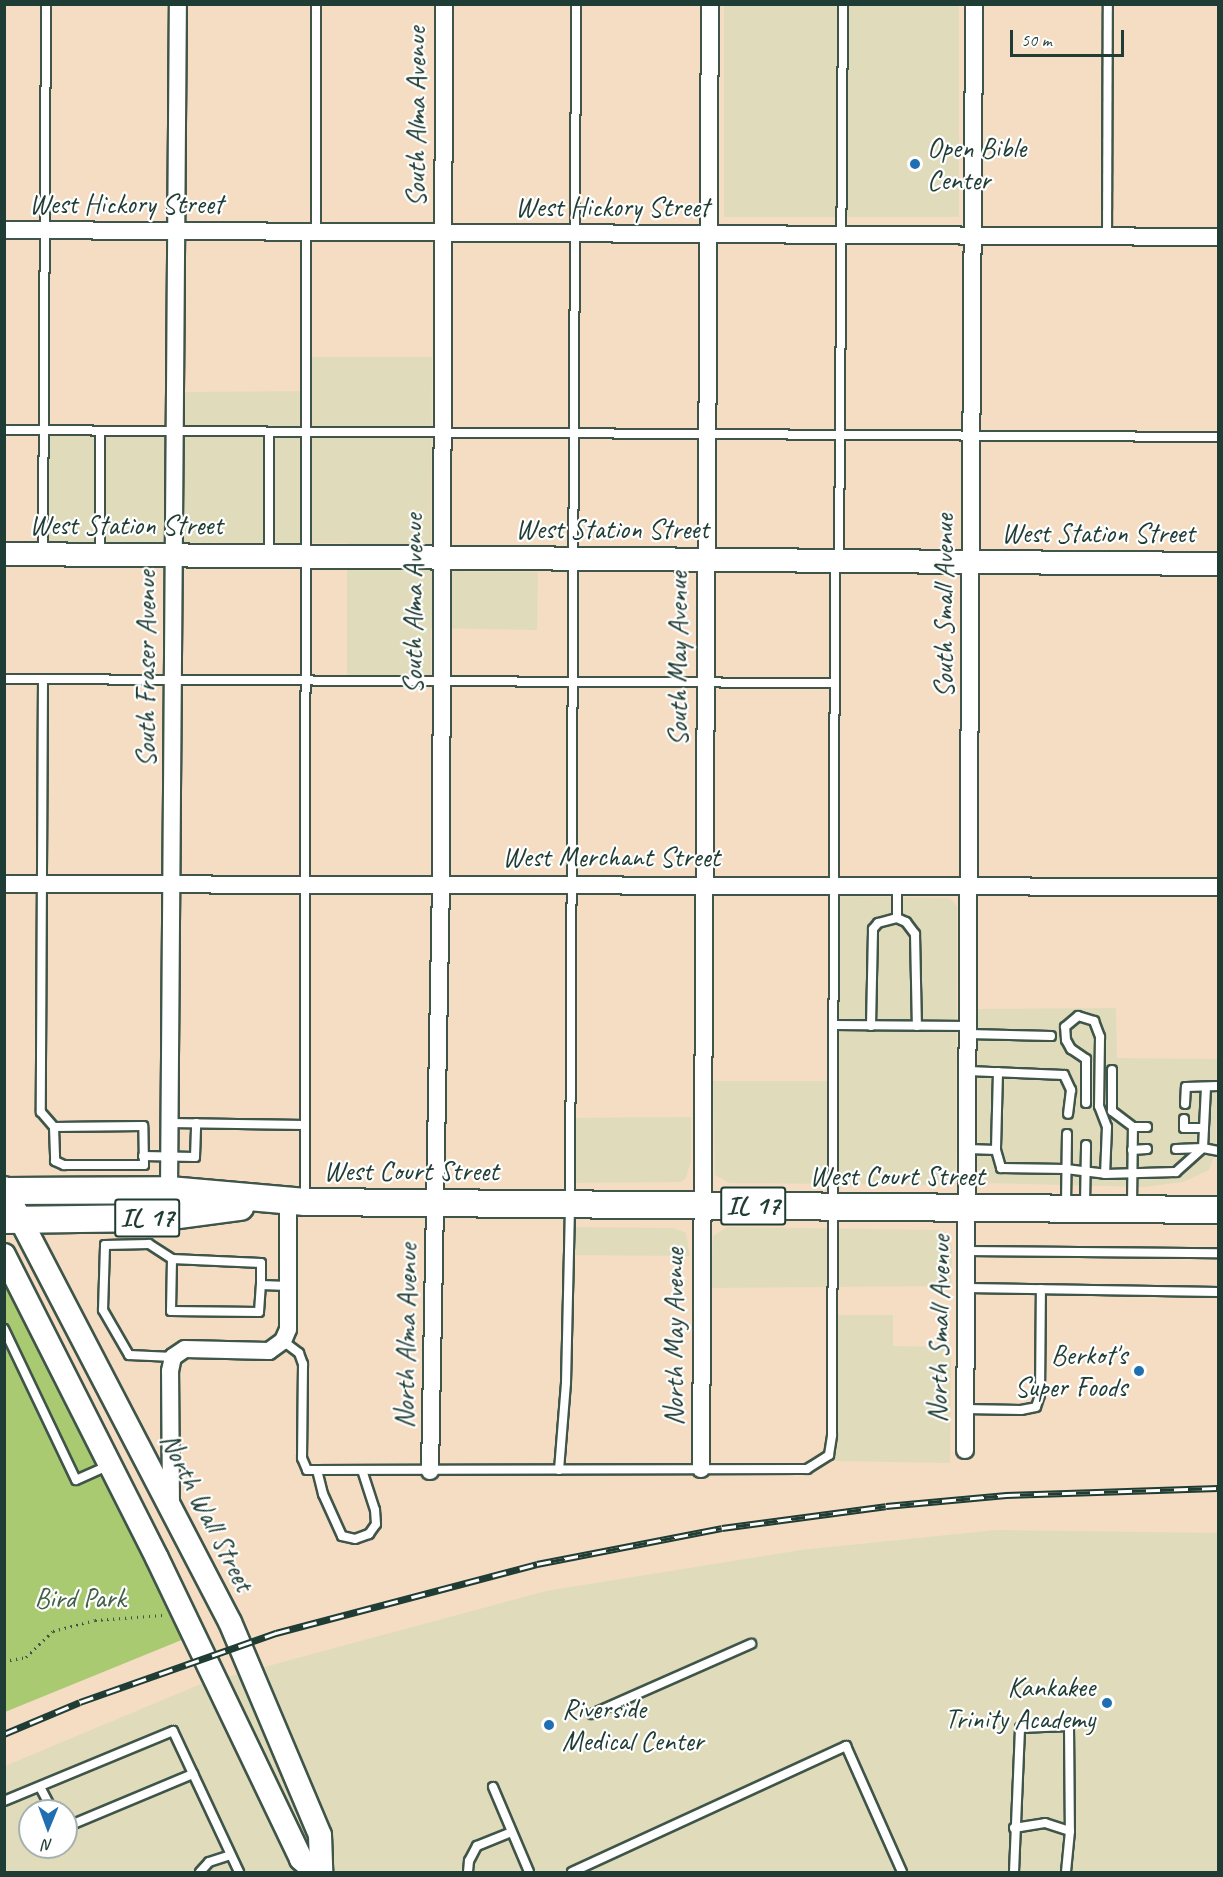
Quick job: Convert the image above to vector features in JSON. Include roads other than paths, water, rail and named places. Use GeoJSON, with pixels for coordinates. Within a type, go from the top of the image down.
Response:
{"type":"FeatureCollection","features":[{"type":"Feature","properties":{"kind":"main road","name":"West Station Street"},"geometry":{"type":"LineString","coordinates":[[4,554],[1218,564]]}},
{"type":"Feature","properties":{"kind":"main road","name":"West Court Street"},"geometry":{"type":"LineString","coordinates":[[5,1190],[169,1190],[296,1202],[1218,1210]]}},
{"type":"Feature","properties":{"kind":"main road","name":"North Wall Street"},"geometry":{"type":"LineString","coordinates":[[5,1190],[13,1220],[171,1508],[230,1622],[320,1835],[321,1872]]}},
{"type":"Feature","properties":{"kind":"main road","name":"West Court Street"},"geometry":{"type":"LineString","coordinates":[[13,1220],[156,1218],[296,1202]]}},
{"type":"Feature","properties":{"kind":"main road"},"geometry":{"type":"LineString","coordinates":[[4,1255],[301,1859],[316,1872]]}},
{"type":"Feature","properties":{"kind":"street","name":"South Fraser Avenue"},"geometry":{"type":"LineString","coordinates":[[169,1190],[178,4]]}},
{"type":"Feature","properties":{"kind":"street","name":"South Alma Avenue"},"geometry":{"type":"LineString","coordinates":[[436,1203],[441,884],[440,557],[444,4]]}},
{"type":"Feature","properties":{"kind":"street","name":"South May Avenue"},"geometry":{"type":"LineString","coordinates":[[700,1205],[710,4]]}},
{"type":"Feature","properties":{"kind":"street","name":"South Small Avenue"},"geometry":{"type":"LineString","coordinates":[[968,1208],[974,4]]}},
{"type":"Feature","properties":{"kind":"street","name":"West Hickory Street"},"geometry":{"type":"LineString","coordinates":[[4,230],[1218,237]]}},
{"type":"Feature","properties":{"kind":"street","name":"West Merchant Street"},"geometry":{"type":"LineString","coordinates":[[4,884],[171,887],[703,883],[969,887],[1218,887]]}},
{"type":"Feature","properties":{"kind":"street"},"geometry":{"type":"LineString","coordinates":[[171,1508],[170,1371],[173,1358],[185,1349],[269,1351],[283,1341],[288,1329],[288,1287],[296,1202]]}},
{"type":"Feature","properties":{"kind":"street","name":"North Alma Avenue"},"geometry":{"type":"LineString","coordinates":[[430,1471],[436,1203]]}},
{"type":"Feature","properties":{"kind":"street","name":"North May Avenue"},"geometry":{"type":"LineString","coordinates":[[700,1205],[701,1469]]}},
{"type":"Feature","properties":{"kind":"street","name":"North Small Avenue"},"geometry":{"type":"LineString","coordinates":[[965,1450],[968,1208]]}},
{"type":"Feature","properties":{"kind":"lane"},"geometry":{"type":"LineString","coordinates":[[43,554],[46,4]]}},
{"type":"Feature","properties":{"kind":"lane"},"geometry":{"type":"LineString","coordinates":[[296,1202],[305,1125],[307,432],[316,4]]}},
{"type":"Feature","properties":{"kind":"lane"},"geometry":{"type":"LineString","coordinates":[[559,1470],[566,1383],[570,1204],[576,4]]}},
{"type":"Feature","properties":{"kind":"lane"},"geometry":{"type":"LineString","coordinates":[[283,1341],[299,1353],[303,1364],[303,1464],[307,1470],[807,1469],[829,1455],[832,1435],[835,683],[840,435],[843,4]]}},
{"type":"Feature","properties":{"kind":"lane"},"geometry":{"type":"LineString","coordinates":[[1107,237],[1108,4]]}},
{"type":"Feature","properties":{"kind":"lane"},"geometry":{"type":"LineString","coordinates":[[4,430],[1218,437]]}},
{"type":"Feature","properties":{"kind":"lane"},"geometry":{"type":"LineString","coordinates":[[100,431],[100,554]]}},
{"type":"Feature","properties":{"kind":"lane"},"geometry":{"type":"LineString","coordinates":[[268,556],[269,432]]}},
{"type":"Feature","properties":{"kind":"lane"},"geometry":{"type":"LineString","coordinates":[[4,679],[835,683]]}},
{"type":"Feature","properties":{"kind":"lane"},"geometry":{"type":"LineString","coordinates":[[42,679],[41,1112],[54,1127],[55,1161],[64,1166],[144,1165],[143,1126],[54,1127]]}},
{"type":"Feature","properties":{"kind":"lane"},"geometry":{"type":"LineString","coordinates":[[897,886],[897,918]]}},
{"type":"Feature","properties":{"kind":"lane"},"geometry":{"type":"LineString","coordinates":[[870,1026],[873,929],[878,923],[897,918],[906,922],[915,934],[917,1026]]}},
{"type":"Feature","properties":{"kind":"lane"},"geometry":{"type":"LineString","coordinates":[[1086,1103],[1086,1059],[1071,1049],[1066,1040],[1065,1027],[1078,1016],[1094,1021],[1100,1037],[1099,1106],[1107,1127],[1105,1174]]}},
{"type":"Feature","properties":{"kind":"lane"},"geometry":{"type":"LineString","coordinates":[[834,1025],[917,1026],[1051,1036]]}},
{"type":"Feature","properties":{"kind":"lane"},"geometry":{"type":"LineString","coordinates":[[1112,1070],[1112,1111],[1133,1127],[1147,1127]]}},
{"type":"Feature","properties":{"kind":"lane"},"geometry":{"type":"LineString","coordinates":[[968,1071],[1064,1075],[1071,1090],[1068,1114]]}},
{"type":"Feature","properties":{"kind":"lane"},"geometry":{"type":"LineString","coordinates":[[998,1072],[996,1150],[1001,1168],[1066,1169],[1085,1174],[1176,1172],[1203,1148],[1206,1086]]}},
{"type":"Feature","properties":{"kind":"lane"},"geometry":{"type":"LineString","coordinates":[[1185,1104],[1186,1087],[1218,1086]]}},
{"type":"Feature","properties":{"kind":"lane"},"geometry":{"type":"LineString","coordinates":[[170,1123],[305,1125]]}},
{"type":"Feature","properties":{"kind":"lane"},"geometry":{"type":"LineString","coordinates":[[143,1156],[195,1156],[196,1123]]}},
{"type":"Feature","properties":{"kind":"lane"},"geometry":{"type":"LineString","coordinates":[[1182,1125],[1204,1128]]}},
{"type":"Feature","properties":{"kind":"lane"},"geometry":{"type":"LineString","coordinates":[[1132,1209],[1133,1127]]}},
{"type":"Feature","properties":{"kind":"lane"},"geometry":{"type":"LineString","coordinates":[[1067,1134],[1066,1169],[1076,1209]]}},
{"type":"Feature","properties":{"kind":"lane"},"geometry":{"type":"LineString","coordinates":[[1076,1209],[1085,1174],[1086,1145]]}},
{"type":"Feature","properties":{"kind":"lane"},"geometry":{"type":"LineString","coordinates":[[1176,1149],[1203,1148],[1218,1151]]}},
{"type":"Feature","properties":{"kind":"lane"},"geometry":{"type":"LineString","coordinates":[[968,1149],[996,1150]]}},
{"type":"Feature","properties":{"kind":"lane"},"geometry":{"type":"LineString","coordinates":[[1132,1150],[1147,1149]]}},
{"type":"Feature","properties":{"kind":"lane"},"geometry":{"type":"LineString","coordinates":[[172,1259],[171,1311],[259,1312],[261,1263],[172,1259],[148,1244],[105,1245],[103,1310],[129,1355],[173,1358]]}},
{"type":"Feature","properties":{"kind":"lane"},"geometry":{"type":"LineString","coordinates":[[967,1251],[1218,1253]]}},
{"type":"Feature","properties":{"kind":"lane"},"geometry":{"type":"LineString","coordinates":[[261,1285],[288,1287]]}},
{"type":"Feature","properties":{"kind":"lane"},"geometry":{"type":"LineString","coordinates":[[967,1288],[1218,1292]]}},
{"type":"Feature","properties":{"kind":"lane"},"geometry":{"type":"LineString","coordinates":[[965,1409],[1021,1410],[1036,1407],[1040,1395],[1041,1289]]}},
{"type":"Feature","properties":{"kind":"lane"},"geometry":{"type":"LineString","coordinates":[[4,1329],[76,1480],[109,1465]]}},
{"type":"Feature","properties":{"kind":"lane"},"geometry":{"type":"LineString","coordinates":[[317,1470],[322,1494],[342,1536],[355,1539],[369,1534],[376,1524],[375,1510],[362,1470]]}},
{"type":"Feature","properties":{"kind":"lane"},"geometry":{"type":"LineString","coordinates":[[592,1714],[751,1644]]}},
{"type":"Feature","properties":{"kind":"lane"},"geometry":{"type":"LineString","coordinates":[[1014,1872],[1014,1828],[1020,1728],[1069,1726],[1068,1872]]}},
{"type":"Feature","properties":{"kind":"lane"},"geometry":{"type":"LineString","coordinates":[[4,1801],[173,1731],[239,1872]]}},
{"type":"Feature","properties":{"kind":"lane"},"geometry":{"type":"LineString","coordinates":[[572,1872],[846,1746],[902,1872]]}},
{"type":"Feature","properties":{"kind":"lane"},"geometry":{"type":"LineString","coordinates":[[78,1822],[193,1774]]}},
{"type":"Feature","properties":{"kind":"lane"},"geometry":{"type":"LineString","coordinates":[[39,1787],[46,1799]]}},
{"type":"Feature","properties":{"kind":"lane"},"geometry":{"type":"LineString","coordinates":[[493,1787],[528,1872]]}},
{"type":"Feature","properties":{"kind":"lane"},"geometry":{"type":"LineString","coordinates":[[1014,1828],[1045,1823],[1070,1831]]}},
{"type":"Feature","properties":{"kind":"lane"},"geometry":{"type":"LineString","coordinates":[[468,1872],[469,1861],[477,1846],[512,1832]]}},
{"type":"Feature","properties":{"kind":"lane"},"geometry":{"type":"LineString","coordinates":[[200,1872],[209,1862],[230,1855]]}},
{"type":"Feature","properties":{"kind":"railway"},"geometry":{"type":"LineString","coordinates":[[4,1734],[80,1702],[276,1633],[537,1564],[722,1528],[886,1506],[1006,1495],[1218,1488]]}},
{"type":"Feature","properties":{"kind":"place","name":"Open Bible Center"},"geometry":{"type":"Point","coordinates":[915,164]}},
{"type":"Feature","properties":{"kind":"place","name":"Berkot's Super Foods"},"geometry":{"type":"Point","coordinates":[1139,1371]}},
{"type":"Feature","properties":{"kind":"place","name":"Kankakee Trinity Academy"},"geometry":{"type":"Point","coordinates":[1107,1703]}},
{"type":"Feature","properties":{"kind":"place","name":"Riverside Medical Center"},"geometry":{"type":"Point","coordinates":[549,1725]}},
{"type":"Feature","properties":{"kind":"park label","name":"Bird Park"},"geometry":{"type":"Point","coordinates":[80,1598]}}]}
